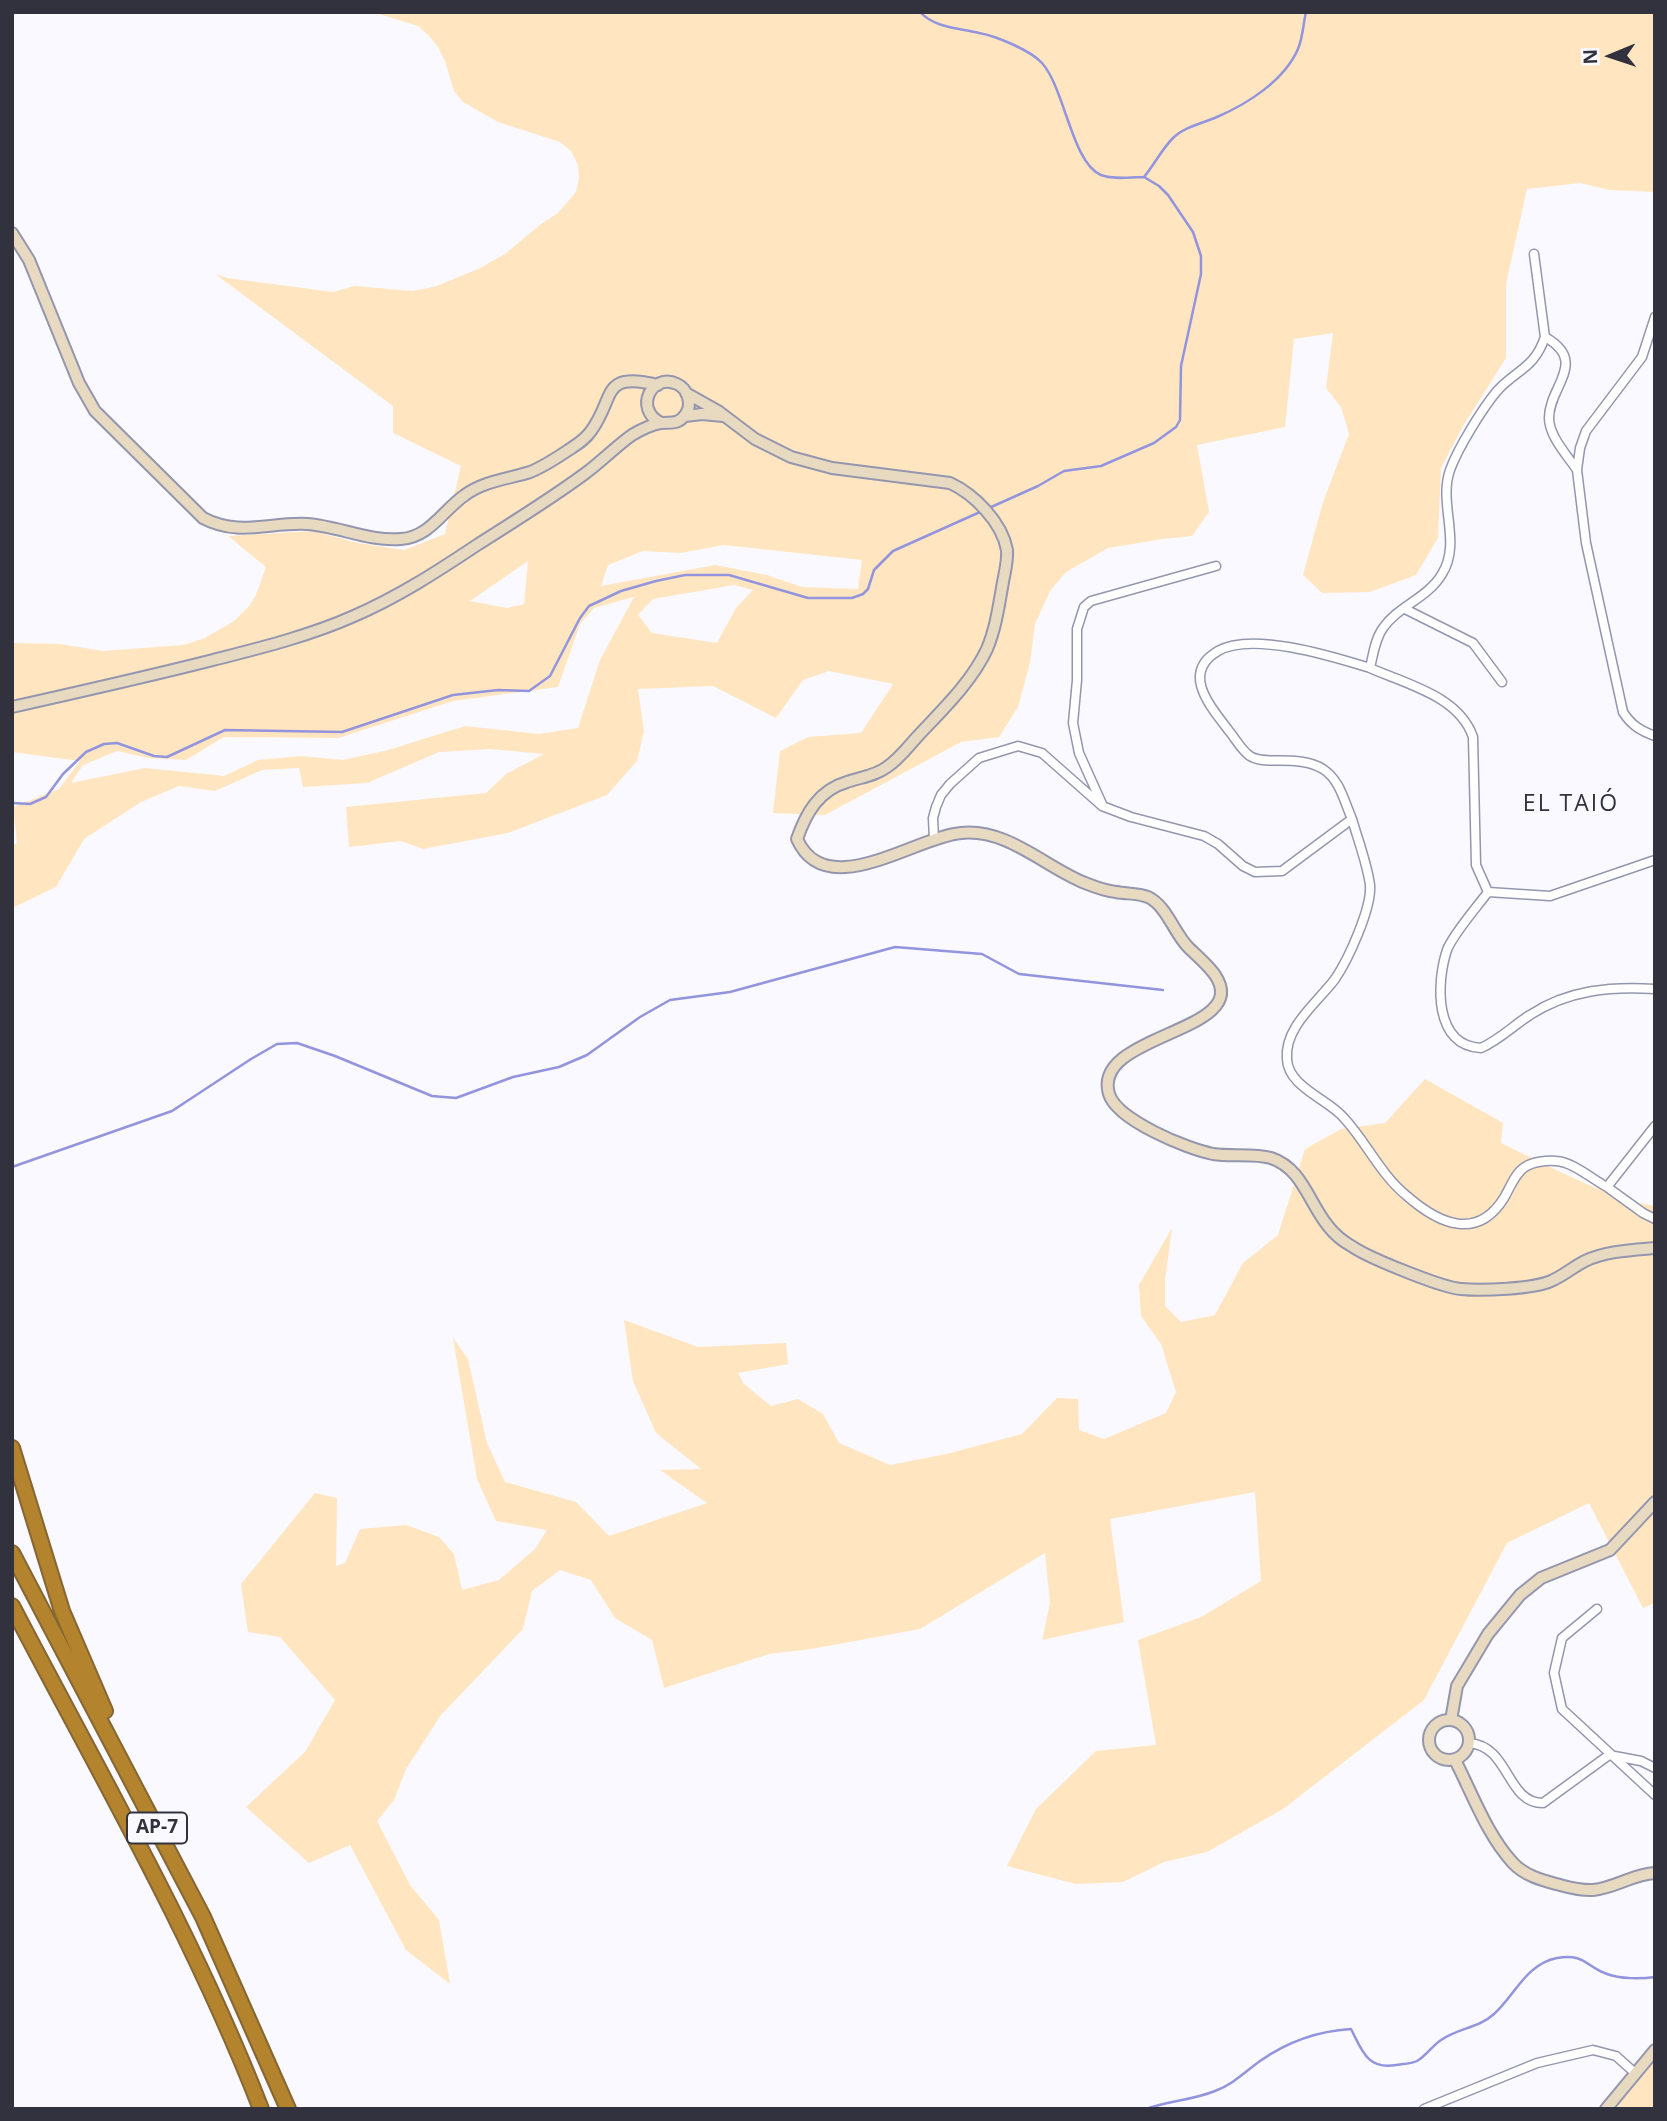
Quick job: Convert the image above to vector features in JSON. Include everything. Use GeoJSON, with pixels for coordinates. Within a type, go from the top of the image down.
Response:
{"type":"FeatureCollection","features":[{"type":"Feature","properties":{"kind":"highway"},"geometry":{"type":"LineString","coordinates":[[12,1448],[62,1611],[145,1805]]}},
{"type":"Feature","properties":{"kind":"highway","name":"AP-7"},"geometry":{"type":"LineString","coordinates":[[12,1553],[203,1917],[288,2109]]}},
{"type":"Feature","properties":{"kind":"highway","name":"AP-7"},"geometry":{"type":"LineString","coordinates":[[12,1606],[170,1908],[225,2024],[261,2109]]}},
{"type":"Feature","properties":{"kind":"street"},"geometry":{"type":"LineString","coordinates":[[12,233],[29,260],[79,383],[95,411],[203,518],[219,526],[238,529],[308,524],[389,539],[416,536],[425,532],[466,494],[480,486],[539,468],[584,439],[596,424],[610,392],[620,384],[635,380],[658,385]]}},
{"type":"Feature","properties":{"kind":"street"},"geometry":{"type":"LineString","coordinates":[[1370,668],[1377,637],[1384,627],[1429,590],[1442,576],[1450,558],[1450,471],[1474,425],[1497,391],[1533,362],[1541,351],[1545,337],[1534,254]]}},
{"type":"Feature","properties":{"kind":"street"},"geometry":{"type":"LineString","coordinates":[[1655,317],[1642,357],[1586,431],[1577,470],[1586,543],[1623,712],[1634,726],[1655,736]]}},
{"type":"Feature","properties":{"kind":"street"},"geometry":{"type":"LineString","coordinates":[[1545,337],[1556,343],[1565,354],[1565,373],[1549,416],[1551,431],[1577,470]]}},
{"type":"Feature","properties":{"kind":"street"},"geometry":{"type":"LineString","coordinates":[[631,436],[653,388],[658,385],[670,382],[682,387],[689,404],[685,416]]}},
{"type":"Feature","properties":{"kind":"street"},"geometry":{"type":"LineString","coordinates":[[620,384],[634,387],[647,404],[653,418],[661,423]]}},
{"type":"Feature","properties":{"kind":"street"},"geometry":{"type":"LineString","coordinates":[[686,393],[769,447],[815,465],[950,483],[962,488],[999,528],[1007,552],[998,608],[987,649],[969,679],[902,754],[885,769],[829,788],[803,820],[797,839],[807,857],[831,866],[858,866],[959,832],[981,833],[1003,839],[1087,884],[1115,892],[1140,894],[1160,905],[1184,943],[1216,976],[1220,994],[1218,1004],[1206,1017],[1133,1050],[1115,1065],[1107,1083],[1112,1102],[1135,1123],[1202,1151],[1270,1158],[1291,1169],[1327,1226],[1355,1249],[1440,1285],[1459,1289],[1539,1285],[1553,1281],[1591,1258],[1655,1248]]}},
{"type":"Feature","properties":{"kind":"street"},"geometry":{"type":"LineString","coordinates":[[12,707],[236,654],[305,635],[352,617],[415,585],[489,538],[584,475],[631,436],[661,423],[674,423],[685,416],[702,414],[725,417]]}},
{"type":"Feature","properties":{"kind":"street"},"geometry":{"type":"LineString","coordinates":[[1102,806],[1079,753],[1073,723],[1077,681],[1077,629],[1084,607],[1091,601],[1216,566]]}},
{"type":"Feature","properties":{"kind":"street"},"geometry":{"type":"LineString","coordinates":[[1405,609],[1473,643],[1502,682]]}},
{"type":"Feature","properties":{"kind":"street"},"geometry":{"type":"LineString","coordinates":[[1488,892],[1476,865],[1473,737],[1465,719],[1450,704],[1370,668],[1285,645],[1256,644],[1221,648],[1202,664],[1199,676],[1201,688],[1221,720],[1251,757],[1293,760],[1320,768],[1335,778],[1352,819],[1364,859],[1370,887],[1355,937],[1335,978],[1294,1031],[1288,1045],[1286,1060],[1295,1079],[1340,1112],[1359,1133],[1380,1169],[1407,1197],[1457,1225],[1480,1223],[1498,1206],[1524,1167],[1556,1161],[1570,1165],[1655,1219]]}},
{"type":"Feature","properties":{"kind":"street"},"geometry":{"type":"LineString","coordinates":[[934,840],[933,818],[941,795],[979,758],[1018,746],[1042,753],[1102,806],[1130,817],[1204,836],[1255,872],[1282,870],[1352,819]]}},
{"type":"Feature","properties":{"kind":"street"},"geometry":{"type":"LineString","coordinates":[[1488,892],[1550,896],[1655,860]]}},
{"type":"Feature","properties":{"kind":"street"},"geometry":{"type":"LineString","coordinates":[[1488,892],[1448,948],[1441,975],[1442,1016],[1454,1036],[1463,1042],[1481,1048],[1532,1013],[1558,1000],[1597,989],[1655,989]]}},
{"type":"Feature","properties":{"kind":"street"},"geometry":{"type":"LineString","coordinates":[[1607,1187],[1655,1126]]}},
{"type":"Feature","properties":{"kind":"street"},"geometry":{"type":"LineString","coordinates":[[1451,1720],[1457,1686],[1488,1634],[1520,1595],[1541,1578],[1610,1550],[1655,1502]]}},
{"type":"Feature","properties":{"kind":"street"},"geometry":{"type":"LineString","coordinates":[[1597,1609],[1562,1638],[1554,1673],[1562,1709],[1655,1795]]}},
{"type":"Feature","properties":{"kind":"street"},"geometry":{"type":"LineString","coordinates":[[1451,1720],[1465,1728],[1469,1743],[1464,1754],[1455,1760],[1446,1760],[1432,1751],[1430,1733],[1443,1721],[1451,1720]]}},
{"type":"Feature","properties":{"kind":"street"},"geometry":{"type":"LineString","coordinates":[[1469,1743],[1481,1744],[1492,1751],[1524,1797],[1532,1803],[1543,1803],[1609,1755],[1641,1761],[1655,1768]]}},
{"type":"Feature","properties":{"kind":"street"},"geometry":{"type":"LineString","coordinates":[[1455,1760],[1497,1842],[1514,1864],[1536,1879],[1580,1890],[1593,1890],[1608,1888],[1642,1874],[1655,1873]]}},
{"type":"Feature","properties":{"kind":"street"},"geometry":{"type":"LineString","coordinates":[[1424,2109],[1537,2063],[1593,2050],[1616,2056],[1635,2073]]}},
{"type":"Feature","properties":{"kind":"street"},"geometry":{"type":"LineString","coordinates":[[1606,2109],[1655,2050]]}},
{"type":"Feature","properties":{"kind":"shaded area"},"geometry":{"type":"Polygon","coordinates":[[[372,12],[1655,12],[1655,192],[1609,190],[1580,183],[1527,189],[1506,284],[1506,358],[1463,426],[1441,468],[1438,538],[1416,575],[1370,592],[1322,593],[1303,575],[1323,502],[1349,434],[1341,407],[1326,388],[1333,333],[1294,339],[1285,427],[1197,445],[1209,512],[1192,536],[1108,548],[1066,572],[1050,591],[1035,624],[1030,663],[1018,707],[999,737],[961,742],[825,815],[773,813],[780,751],[808,737],[861,733],[893,684],[829,671],[803,680],[776,718],[713,686],[638,689],[644,731],[637,761],[607,795],[508,833],[423,849],[401,841],[349,847],[346,807],[486,793],[506,774],[544,754],[490,749],[439,752],[367,783],[303,787],[299,768],[262,770],[215,791],[179,786],[141,802],[84,839],[56,887],[12,908],[12,846],[17,843],[13,807],[59,789],[80,761],[12,752],[12,643],[60,644],[103,651],[183,645],[205,638],[234,621],[249,606],[266,567],[228,536],[313,531],[358,543],[404,550],[445,534],[461,466],[393,433],[393,406],[215,274],[227,278],[333,292],[354,286],[413,291],[437,286],[505,254],[558,213],[576,192],[578,165],[571,151],[560,142],[498,122],[463,102],[454,91],[438,47],[418,26],[372,12]],[[724,545],[680,553],[643,551],[608,565],[601,586],[715,565],[767,575],[802,587],[858,589],[862,560],[724,545]],[[528,561],[470,601],[507,608],[524,604],[528,561]],[[734,585],[653,599],[638,615],[652,633],[717,643],[736,608],[753,590],[734,585]],[[634,597],[594,608],[580,624],[558,687],[453,701],[338,738],[224,737],[186,760],[149,758],[117,751],[83,765],[71,783],[145,768],[224,776],[258,760],[301,756],[343,760],[388,750],[465,726],[539,734],[578,728],[600,660],[634,597]]]}},
{"type":"Feature","properties":{"kind":"shaded area"},"geometry":{"type":"Polygon","coordinates":[[[1425,1079],[1503,1123],[1501,1143],[1602,1190],[1641,1204],[1655,1205],[1655,1603],[1643,1608],[1589,1503],[1507,1543],[1424,1700],[1283,1809],[1207,1852],[1164,1862],[1123,1882],[1076,1884],[1007,1866],[1036,1809],[1096,1751],[1156,1745],[1138,1640],[1201,1617],[1261,1581],[1255,1492],[1110,1519],[1124,1622],[1042,1640],[1050,1603],[1045,1553],[920,1629],[769,1654],[664,1688],[652,1640],[615,1618],[591,1580],[560,1570],[532,1591],[523,1629],[441,1715],[406,1769],[394,1800],[377,1821],[410,1885],[439,1920],[450,1984],[406,1950],[350,1845],[309,1863],[246,1807],[305,1752],[335,1700],[280,1637],[248,1632],[241,1584],[315,1493],[337,1498],[336,1566],[345,1563],[360,1529],[406,1525],[439,1537],[454,1554],[462,1590],[499,1580],[535,1549],[547,1530],[496,1521],[477,1479],[453,1338],[468,1359],[487,1443],[505,1482],[576,1502],[609,1536],[707,1503],[660,1470],[701,1469],[656,1433],[633,1381],[624,1320],[698,1347],[786,1343],[788,1364],[738,1373],[744,1384],[771,1406],[798,1399],[823,1414],[839,1443],[890,1465],[1022,1434],[1057,1398],[1078,1399],[1079,1430],[1104,1439],[1166,1413],[1176,1392],[1161,1344],[1141,1316],[1139,1285],[1172,1228],[1165,1280],[1165,1306],[1181,1322],[1215,1315],[1243,1263],[1278,1235],[1305,1149],[1341,1129],[1385,1123],[1425,1079]]]}},
{"type":"Feature","properties":{"kind":"shaded area"},"geometry":{"type":"Polygon","coordinates":[[[1655,2060],[1655,2109],[1599,2109],[1611,2096],[1655,2060]]]}},
{"type":"Feature","properties":{"kind":"waterway"},"geometry":{"type":"LineString","coordinates":[[920,12],[940,24],[994,37],[1037,58],[1050,75],[1076,141],[1091,168],[1106,177],[1144,177]]}},
{"type":"Feature","properties":{"kind":"waterway"},"geometry":{"type":"LineString","coordinates":[[989,508],[1064,471],[1101,466],[1154,443],[1176,427],[1180,420],[1181,366],[1201,274],[1201,256],[1193,232],[1168,195],[1144,177],[1177,134],[1240,105],[1263,90],[1284,71],[1298,49],[1306,12]]}},
{"type":"Feature","properties":{"kind":"waterway"},"geometry":{"type":"LineString","coordinates":[[12,803],[30,804],[46,797],[63,774],[86,752],[104,744],[117,743],[154,756],[167,757],[225,730],[342,732],[453,695],[498,690],[529,691],[550,676],[589,606],[621,591],[656,581],[685,575],[729,575],[808,598],[852,598],[868,589],[874,570],[893,551],[980,512]]}},
{"type":"Feature","properties":{"kind":"waterway"},"geometry":{"type":"LineString","coordinates":[[12,1167],[172,1111],[277,1044],[297,1043],[432,1096],[456,1098],[513,1077],[559,1067],[587,1055],[640,1017],[670,1000],[730,992],[895,947],[982,954],[1019,974],[1163,990]]}},
{"type":"Feature","properties":{"kind":"waterway"},"geometry":{"type":"LineString","coordinates":[[1146,2109],[1221,2088],[1281,2048],[1327,2032],[1351,2029],[1367,2057],[1378,2064],[1386,2066],[1415,2062],[1448,2036],[1488,2019],[1529,1973],[1546,1961],[1557,1958],[1574,1957],[1618,1977],[1655,1977]]}},
{"type":"Feature","properties":{"kind":"district","name":"EL TAIÓ"},"geometry":{"type":"Point","coordinates":[1571,804]}}]}
